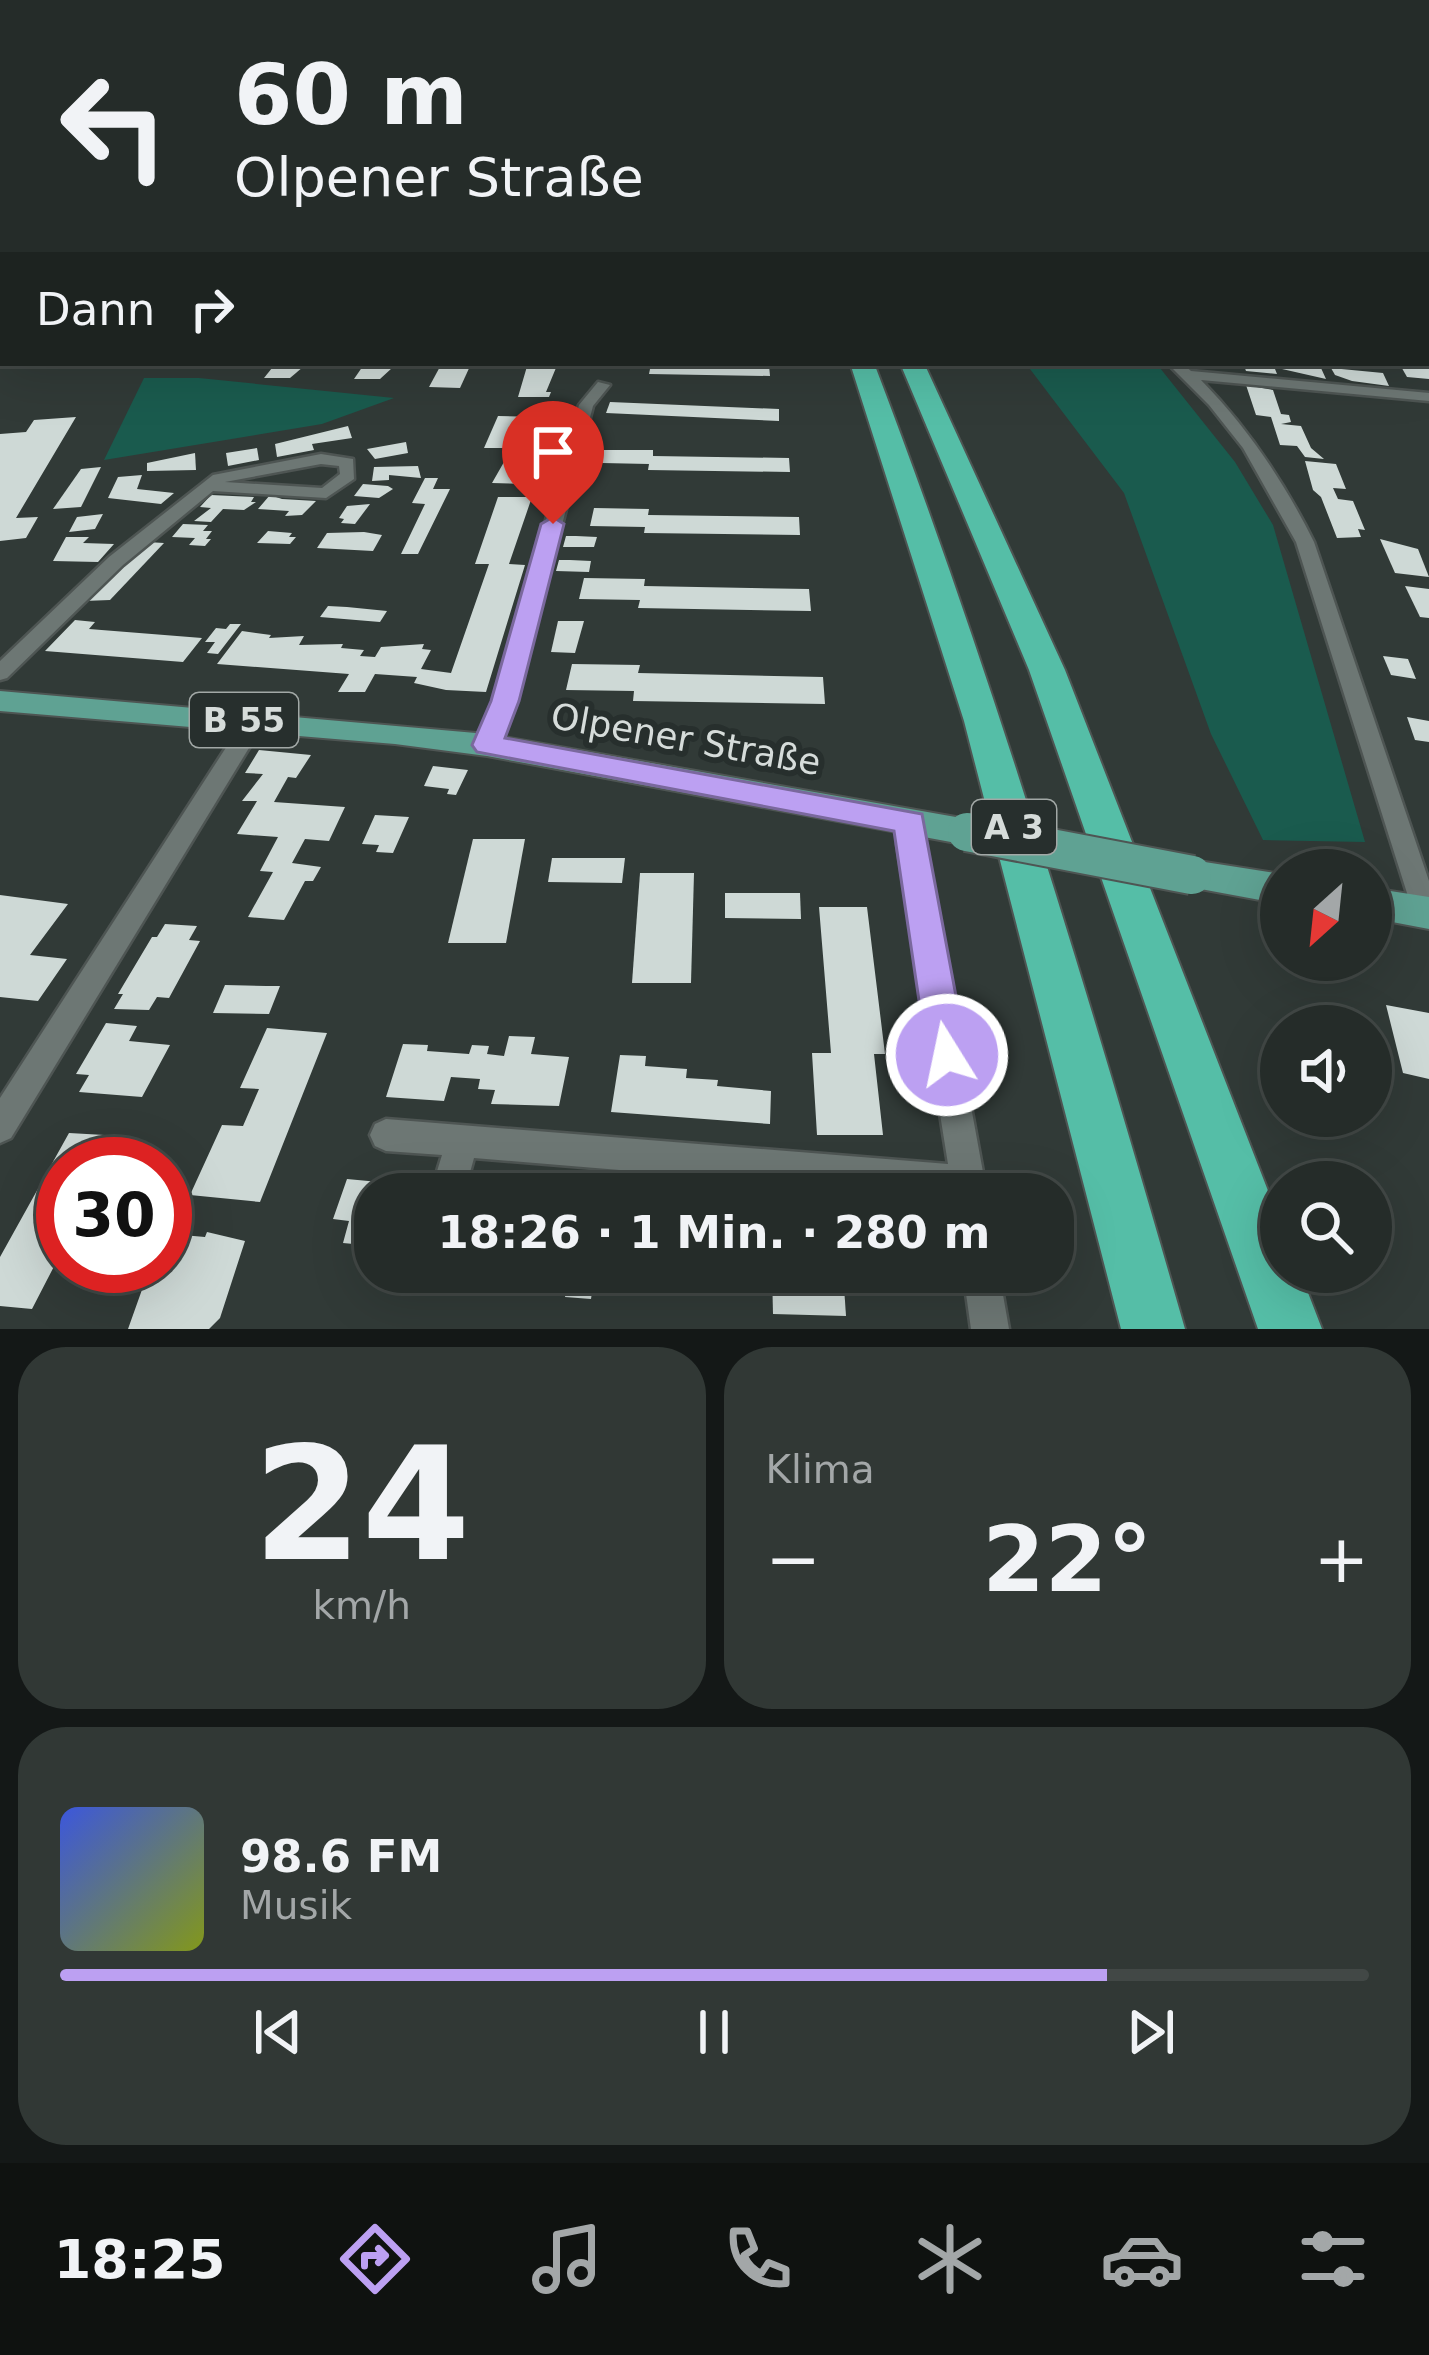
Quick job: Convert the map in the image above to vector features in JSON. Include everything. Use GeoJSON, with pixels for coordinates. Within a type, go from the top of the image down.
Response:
{"type":"FeatureCollection","features":[{"type":"Feature","properties":{"kind":"highway","name":"A 3"},"geometry":{"type":"LineString","coordinates":[[863,366],[968,669],[1154,1329]]}},
{"type":"Feature","properties":{"kind":"highway","name":"A 3"},"geometry":{"type":"LineString","coordinates":[[913,366],[1047,670],[1290,1329]]}},
{"type":"Feature","properties":{"kind":"main road","name":"Olpener Straße"},"geometry":{"type":"LineString","coordinates":[[0,701],[487,745],[1260,886]]}},
{"type":"Feature","properties":{"kind":"main road"},"geometry":{"type":"LineString","coordinates":[[1392,907],[1427,913]]}},
{"type":"Feature","properties":{"kind":"street"},"geometry":{"type":"LineString","coordinates":[[1181,369],[1429,398]]}},
{"type":"Feature","properties":{"kind":"street"},"geometry":{"type":"LineString","coordinates":[[1181,369],[1227,417],[1287,503],[1305,542],[1420,863],[1427,913]]}},
{"type":"Feature","properties":{"kind":"street"},"geometry":{"type":"LineString","coordinates":[[487,745],[505,701],[586,405],[603,385]]}},
{"type":"Feature","properties":{"kind":"street"},"geometry":{"type":"LineString","coordinates":[[0,673],[116,561],[209,486],[219,478],[302,462],[338,458],[347,462],[348,476],[326,493],[209,486]]}},
{"type":"Feature","properties":{"kind":"street"},"geometry":{"type":"LineString","coordinates":[[0,1127],[255,721]]}},
{"type":"Feature","properties":{"kind":"street"},"geometry":{"type":"LineString","coordinates":[[910,822],[966,1173]]}},
{"type":"Feature","properties":{"kind":"street"},"geometry":{"type":"LineString","coordinates":[[386,1135],[807,1173]]}},
{"type":"Feature","properties":{"kind":"street"},"geometry":{"type":"LineString","coordinates":[[453,1173],[462,1141]]}},
{"type":"Feature","properties":{"kind":"street"},"geometry":{"type":"LineString","coordinates":[[984,1293],[990,1329]]}},
{"type":"Feature","properties":{"kind":"green space"},"geometry":{"type":"Polygon","coordinates":[[[1158,366],[1235,462],[1273,525],[1365,842],[1263,840],[1211,734],[1124,493],[1030,369],[1158,366]]]}},
{"type":"Feature","properties":{"kind":"green space"},"geometry":{"type":"Polygon","coordinates":[[[144,378],[199,378],[394,398],[322,424],[104,460],[144,378]]]}},
{"type":"Feature","properties":{"kind":"building"},"geometry":{"type":"Polygon","coordinates":[[[274,366],[303,366],[290,378],[264,378],[274,366]]]}},
{"type":"Feature","properties":{"kind":"building"},"geometry":{"type":"Polygon","coordinates":[[[363,366],[392,368],[380,379],[354,379],[363,366]]]}},
{"type":"Feature","properties":{"kind":"building"},"geometry":{"type":"Polygon","coordinates":[[[440,366],[470,366],[460,388],[429,387],[440,366]]]}},
{"type":"Feature","properties":{"kind":"building"},"geometry":{"type":"Polygon","coordinates":[[[527,366],[557,366],[546,392],[551,392],[549,397],[518,397],[527,366]]]}},
{"type":"Feature","properties":{"kind":"building"},"geometry":{"type":"Polygon","coordinates":[[[651,366],[769,366],[770,376],[649,374],[651,366]]]}},
{"type":"Feature","properties":{"kind":"building"},"geometry":{"type":"Polygon","coordinates":[[[1244,366],[1313,366],[1321,368],[1326,379],[1282,369],[1275,369],[1277,374],[1246,371],[1244,366]]]}},
{"type":"Feature","properties":{"kind":"building"},"geometry":{"type":"Polygon","coordinates":[[[1401,366],[1429,366],[1429,379],[1407,377],[1401,366]]]}},
{"type":"Feature","properties":{"kind":"building"},"geometry":{"type":"Polygon","coordinates":[[[1331,368],[1383,373],[1389,386],[1352,381],[1335,375],[1331,368]]]}},
{"type":"Feature","properties":{"kind":"building"},"geometry":{"type":"Polygon","coordinates":[[[1246,385],[1273,390],[1281,414],[1289,415],[1291,422],[1281,424],[1301,426],[1311,448],[1324,459],[1305,457],[1297,446],[1280,445],[1271,417],[1256,415],[1246,385]]]}},
{"type":"Feature","properties":{"kind":"building"},"geometry":{"type":"Polygon","coordinates":[[[610,402],[779,409],[779,421],[606,413],[610,402]]]}},
{"type":"Feature","properties":{"kind":"building"},"geometry":{"type":"Polygon","coordinates":[[[498,416],[540,417],[527,442],[528,449],[544,449],[534,484],[492,483],[512,448],[484,448],[498,416]]]}},
{"type":"Feature","properties":{"kind":"building"},"geometry":{"type":"Polygon","coordinates":[[[76,417],[16,518],[38,517],[26,538],[0,541],[0,434],[26,432],[34,420],[76,417]]]}},
{"type":"Feature","properties":{"kind":"building"},"geometry":{"type":"Polygon","coordinates":[[[348,426],[352,438],[312,444],[314,450],[277,457],[275,444],[348,426]]]}},
{"type":"Feature","properties":{"kind":"building"},"geometry":{"type":"Polygon","coordinates":[[[406,442],[408,453],[375,459],[367,449],[406,442]]]}},
{"type":"Feature","properties":{"kind":"building"},"geometry":{"type":"Polygon","coordinates":[[[257,448],[259,460],[228,466],[226,453],[257,448]]]}},
{"type":"Feature","properties":{"kind":"building"},"geometry":{"type":"Polygon","coordinates":[[[604,450],[653,450],[653,456],[789,458],[790,472],[648,470],[649,464],[602,463],[604,450]]]}},
{"type":"Feature","properties":{"kind":"building"},"geometry":{"type":"Polygon","coordinates":[[[195,453],[196,470],[147,471],[147,463],[195,453]]]}},
{"type":"Feature","properties":{"kind":"building"},"geometry":{"type":"Polygon","coordinates":[[[1305,461],[1336,464],[1346,489],[1333,488],[1338,499],[1353,501],[1365,530],[1358,529],[1361,537],[1337,538],[1321,497],[1313,490],[1305,461]]]}},
{"type":"Feature","properties":{"kind":"building"},"geometry":{"type":"Polygon","coordinates":[[[418,466],[421,478],[389,475],[389,480],[372,481],[374,467],[418,466]]]}},
{"type":"Feature","properties":{"kind":"building"},"geometry":{"type":"Polygon","coordinates":[[[101,467],[81,507],[53,509],[81,469],[101,467]]]}},
{"type":"Feature","properties":{"kind":"building"},"geometry":{"type":"Polygon","coordinates":[[[142,475],[137,489],[174,493],[161,504],[108,498],[118,477],[142,475]]]}},
{"type":"Feature","properties":{"kind":"building"},"geometry":{"type":"Polygon","coordinates":[[[425,478],[438,478],[433,489],[450,489],[418,554],[401,554],[425,504],[412,503],[425,478]]]}},
{"type":"Feature","properties":{"kind":"building"},"geometry":{"type":"Polygon","coordinates":[[[363,484],[393,489],[379,498],[354,496],[363,484]]]}},
{"type":"Feature","properties":{"kind":"building"},"geometry":{"type":"Polygon","coordinates":[[[211,495],[254,497],[251,502],[256,502],[244,510],[223,509],[211,522],[194,521],[211,508],[200,507],[211,495]]]}},
{"type":"Feature","properties":{"kind":"building"},"geometry":{"type":"Polygon","coordinates":[[[270,495],[316,501],[302,515],[285,516],[289,511],[258,509],[270,495]]]}},
{"type":"Feature","properties":{"kind":"building"},"geometry":{"type":"Polygon","coordinates":[[[498,497],[532,497],[509,564],[525,565],[486,692],[446,690],[414,683],[417,677],[375,674],[365,692],[338,692],[349,674],[217,664],[242,631],[271,635],[269,638],[304,636],[299,645],[343,644],[341,648],[364,650],[360,656],[375,657],[381,647],[424,644],[422,649],[431,650],[421,669],[451,673],[489,564],[475,564],[498,497]]]}},
{"type":"Feature","properties":{"kind":"building"},"geometry":{"type":"Polygon","coordinates":[[[370,504],[355,524],[341,523],[347,506],[370,504]]]}},
{"type":"Feature","properties":{"kind":"building"},"geometry":{"type":"Polygon","coordinates":[[[594,508],[649,509],[648,515],[799,517],[800,535],[644,533],[645,527],[590,526],[594,508]]]}},
{"type":"Feature","properties":{"kind":"building"},"geometry":{"type":"Polygon","coordinates":[[[103,514],[95,529],[69,532],[77,517],[103,514]]]}},
{"type":"Feature","properties":{"kind":"building"},"geometry":{"type":"Polygon","coordinates":[[[183,524],[208,525],[203,531],[212,531],[206,539],[211,539],[205,546],[189,545],[195,538],[172,537],[183,524]]]}},
{"type":"Feature","properties":{"kind":"building"},"geometry":{"type":"Polygon","coordinates":[[[268,531],[296,537],[290,544],[257,543],[268,531]]]}},
{"type":"Feature","properties":{"kind":"building"},"geometry":{"type":"Polygon","coordinates":[[[327,533],[382,535],[373,551],[317,548],[327,533]]]}},
{"type":"Feature","properties":{"kind":"building"},"geometry":{"type":"Polygon","coordinates":[[[566,536],[597,537],[594,547],[563,547],[566,536]]]}},
{"type":"Feature","properties":{"kind":"building"},"geometry":{"type":"Polygon","coordinates":[[[66,537],[114,544],[98,562],[53,561],[66,537]]]}},
{"type":"Feature","properties":{"kind":"building"},"geometry":{"type":"Polygon","coordinates":[[[1380,539],[1418,549],[1429,577],[1395,573],[1380,539]]]}},
{"type":"Feature","properties":{"kind":"building"},"geometry":{"type":"Polygon","coordinates":[[[147,542],[164,543],[110,600],[84,601],[147,542]]]}},
{"type":"Feature","properties":{"kind":"building"},"geometry":{"type":"Polygon","coordinates":[[[559,560],[591,561],[589,572],[556,571],[559,560]]]}},
{"type":"Feature","properties":{"kind":"building"},"geometry":{"type":"Polygon","coordinates":[[[584,578],[645,579],[644,586],[809,589],[811,611],[638,608],[640,600],[579,599],[584,578]]]}},
{"type":"Feature","properties":{"kind":"building"},"geometry":{"type":"Polygon","coordinates":[[[1405,586],[1429,589],[1429,618],[1420,617],[1405,586]]]}},
{"type":"Feature","properties":{"kind":"building"},"geometry":{"type":"Polygon","coordinates":[[[328,606],[387,611],[380,622],[320,617],[328,606]]]}},
{"type":"Feature","properties":{"kind":"building"},"geometry":{"type":"Polygon","coordinates":[[[75,620],[95,622],[89,629],[202,638],[183,662],[45,651],[75,620]]]}},
{"type":"Feature","properties":{"kind":"building"},"geometry":{"type":"Polygon","coordinates":[[[558,621],[584,621],[575,653],[551,652],[558,621]]]}},
{"type":"Feature","properties":{"kind":"building"},"geometry":{"type":"Polygon","coordinates":[[[241,624],[218,654],[207,653],[215,642],[205,642],[216,628],[226,629],[241,624]]]}},
{"type":"Feature","properties":{"kind":"building"},"geometry":{"type":"Polygon","coordinates":[[[1383,656],[1408,659],[1416,679],[1391,675],[1383,656]]]}},
{"type":"Feature","properties":{"kind":"building"},"geometry":{"type":"Polygon","coordinates":[[[572,664],[640,665],[638,673],[823,677],[825,704],[633,701],[634,691],[566,690],[572,664]]]}},
{"type":"Feature","properties":{"kind":"building"},"geometry":{"type":"Polygon","coordinates":[[[1407,717],[1429,721],[1429,742],[1415,740],[1407,717]]]}},
{"type":"Feature","properties":{"kind":"building"},"geometry":{"type":"Polygon","coordinates":[[[259,750],[311,755],[296,778],[288,777],[274,802],[345,807],[329,841],[305,839],[292,863],[321,867],[313,881],[305,881],[284,920],[248,917],[273,872],[260,871],[278,837],[237,834],[257,801],[242,801],[263,774],[245,773],[259,750]]]}},
{"type":"Feature","properties":{"kind":"building"},"geometry":{"type":"Polygon","coordinates":[[[433,766],[468,770],[456,795],[447,794],[449,789],[424,786],[433,766]]]}},
{"type":"Feature","properties":{"kind":"building"},"geometry":{"type":"Polygon","coordinates":[[[375,815],[409,817],[393,853],[376,852],[379,845],[362,844],[375,815]]]}},
{"type":"Feature","properties":{"kind":"building"},"geometry":{"type":"Polygon","coordinates":[[[473,839],[525,839],[506,943],[448,943],[473,839]]]}},
{"type":"Feature","properties":{"kind":"building"},"geometry":{"type":"Polygon","coordinates":[[[552,858],[625,858],[622,883],[548,882],[552,858]]]}},
{"type":"Feature","properties":{"kind":"building"},"geometry":{"type":"Polygon","coordinates":[[[640,873],[694,873],[691,983],[632,983],[640,873]]]}},
{"type":"Feature","properties":{"kind":"building"},"geometry":{"type":"Polygon","coordinates":[[[725,893],[800,893],[801,919],[725,918],[725,893]]]}},
{"type":"Feature","properties":{"kind":"building"},"geometry":{"type":"Polygon","coordinates":[[[0,895],[68,904],[30,955],[67,959],[38,1001],[0,997],[0,895]]]}},
{"type":"Feature","properties":{"kind":"building"},"geometry":{"type":"Polygon","coordinates":[[[819,907],[867,907],[885,1054],[874,1054],[883,1135],[817,1135],[812,1053],[831,1053],[819,907]]]}},
{"type":"Feature","properties":{"kind":"building"},"geometry":{"type":"Polygon","coordinates":[[[165,924],[197,926],[189,940],[200,941],[169,998],[157,997],[149,1010],[114,1009],[152,937],[165,924]]]}},
{"type":"Feature","properties":{"kind":"building"},"geometry":{"type":"Polygon","coordinates":[[[225,985],[280,986],[269,1014],[213,1013],[225,985]]]}},
{"type":"Feature","properties":{"kind":"building"},"geometry":{"type":"Polygon","coordinates":[[[1392,1006],[1429,1013],[1429,1079],[1403,1073],[1392,1029],[1392,1006]]]}},
{"type":"Feature","properties":{"kind":"building"},"geometry":{"type":"Polygon","coordinates":[[[106,1023],[137,1026],[129,1041],[170,1045],[142,1097],[79,1092],[89,1075],[76,1074],[106,1023]]]}},
{"type":"Feature","properties":{"kind":"building"},"geometry":{"type":"Polygon","coordinates":[[[267,1028],[327,1033],[260,1202],[192,1195],[222,1125],[243,1126],[259,1089],[240,1088],[267,1028]]]}},
{"type":"Feature","properties":{"kind":"building"},"geometry":{"type":"Polygon","coordinates":[[[509,1036],[535,1037],[531,1054],[569,1057],[559,1106],[491,1104],[495,1090],[478,1089],[480,1079],[451,1077],[444,1101],[386,1097],[403,1044],[469,1054],[472,1045],[489,1046],[487,1054],[504,1056],[509,1036]]]}},
{"type":"Feature","properties":{"kind":"building"},"geometry":{"type":"Polygon","coordinates":[[[620,1055],[646,1056],[645,1066],[687,1069],[686,1078],[718,1080],[717,1086],[771,1091],[770,1124],[611,1112],[620,1055]]]}},
{"type":"Feature","properties":{"kind":"building"},"geometry":{"type":"Polygon","coordinates":[[[69,1133],[122,1136],[121,1137],[67,1137],[69,1133]]]}},
{"type":"Feature","properties":{"kind":"building"},"geometry":{"type":"Polygon","coordinates":[[[347,1179],[354,1180],[354,1244],[343,1243],[349,1221],[333,1219],[347,1179]]]}},
{"type":"Feature","properties":{"kind":"building"},"geometry":{"type":"Polygon","coordinates":[[[36,1192],[36,1293],[40,1293],[32,1309],[0,1306],[0,1257],[36,1192]]]}},
{"type":"Feature","properties":{"kind":"building"},"geometry":{"type":"Polygon","coordinates":[[[207,1232],[245,1241],[220,1318],[209,1329],[128,1329],[141,1293],[192,1293],[192,1236],[205,1237],[207,1232]]]}},
{"type":"Feature","properties":{"kind":"building"},"geometry":{"type":"Polygon","coordinates":[[[566,1293],[592,1293],[591,1299],[565,1297],[566,1293]]]}},
{"type":"Feature","properties":{"kind":"building"},"geometry":{"type":"Polygon","coordinates":[[[772,1293],[844,1293],[846,1316],[773,1314],[772,1293]]]}},
{"type":"Feature","properties":{"kind":"route"},"geometry":{"type":"LineString","coordinates":[[553,524],[505,701],[487,745],[910,822],[947,1055]]}}]}
